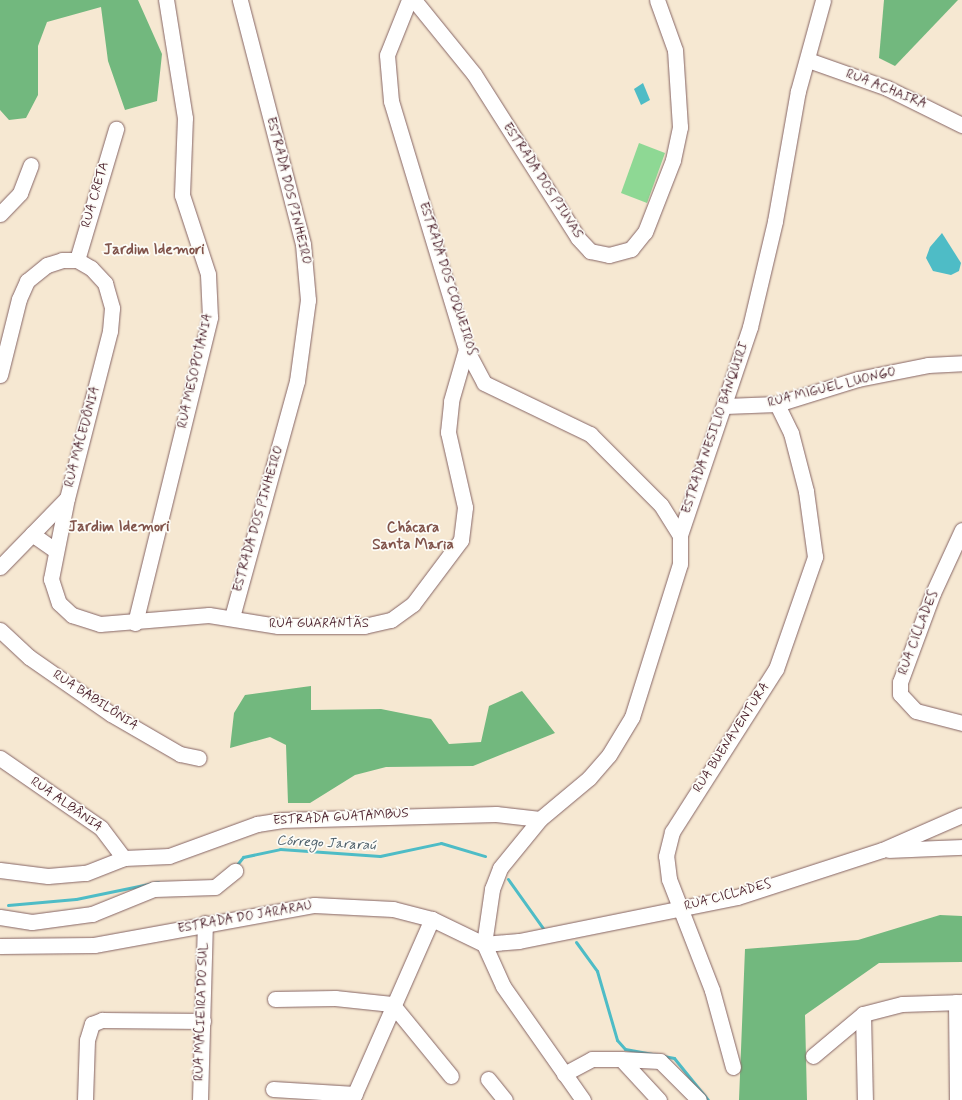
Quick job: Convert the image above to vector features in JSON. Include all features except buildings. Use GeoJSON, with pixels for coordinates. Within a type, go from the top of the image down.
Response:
{"type":"FeatureCollection","features":[{"type":"Feature","properties":{"kind":"street","name":"RUA MESOPOTANIA"},"geometry":{"type":"LineString","coordinates":[[135,624],[210,317],[208,274],[182,195],[185,118],[166,0]]}},
{"type":"Feature","properties":{"kind":"street","name":"ESTRADA DOS PINHEIRO"},"geometry":{"type":"LineString","coordinates":[[232,617],[297,381],[308,300],[303,244],[240,0]]}},
{"type":"Feature","properties":{"kind":"street","name":"ESTRADA DOS COQUEIROS"},"geometry":{"type":"LineString","coordinates":[[410,0],[387,55],[391,101],[466,349],[484,383],[590,434],[661,505],[680,535]]}},
{"type":"Feature","properties":{"kind":"street","name":"ESTRADA DOS PIUVAS"},"geometry":{"type":"LineString","coordinates":[[414,0],[474,74],[578,238],[590,250],[609,255],[631,249],[645,232],[673,160],[680,127],[675,50],[657,0]]}},
{"type":"Feature","properties":{"kind":"street","name":"ESTRADA NESILIO BANQUIRI"},"geometry":{"type":"LineString","coordinates":[[484,944],[492,889],[500,868],[540,819],[590,778],[627,729],[680,564],[680,535],[725,406],[753,312],[775,220],[798,91],[808,60],[823,0]]}},
{"type":"Feature","properties":{"kind":"street","name":"RUA ACHAIRA"},"geometry":{"type":"LineString","coordinates":[[808,60],[887,88],[962,126]]}},
{"type":"Feature","properties":{"kind":"street","name":"RUA CRETA"},"geometry":{"type":"LineString","coordinates":[[77,260],[116,129]]}},
{"type":"Feature","properties":{"kind":"street"},"geometry":{"type":"LineString","coordinates":[[0,214],[20,193],[30,165]]}},
{"type":"Feature","properties":{"kind":"street","name":"RUA MACEDÔNIA"},"geometry":{"type":"LineString","coordinates":[[77,260],[91,268],[105,283],[112,308],[110,331],[55,550],[51,579],[54,593],[72,615],[100,624],[135,624],[209,615],[232,617]]}},
{"type":"Feature","properties":{"kind":"street"},"geometry":{"type":"LineString","coordinates":[[1,367],[27,281],[47,265],[77,260]]}},
{"type":"Feature","properties":{"kind":"street","name":"RUA GUARANTÃS"},"geometry":{"type":"LineString","coordinates":[[232,617],[278,626],[364,626],[391,620],[413,604],[464,532],[465,507],[448,432],[451,401],[466,349]]}},
{"type":"Feature","properties":{"kind":"street","name":"RUA MIGUEL LUONGO"},"geometry":{"type":"LineString","coordinates":[[725,406],[777,404],[858,379],[928,365],[962,363]]}},
{"type":"Feature","properties":{"kind":"street","name":"RUA BUENAVENTURA"},"geometry":{"type":"LineString","coordinates":[[733,1067],[712,990],[669,879],[666,856],[672,832],[776,669],[815,557],[806,491],[791,433],[777,404]]}},
{"type":"Feature","properties":{"kind":"street"},"geometry":{"type":"LineString","coordinates":[[0,567],[67,498]]}},
{"type":"Feature","properties":{"kind":"street","name":"RUA CICLADES"},"geometry":{"type":"LineString","coordinates":[[962,530],[933,593],[900,682],[900,694],[916,711],[962,723]]}},
{"type":"Feature","properties":{"kind":"street"},"geometry":{"type":"LineString","coordinates":[[32,534],[55,550]]}},
{"type":"Feature","properties":{"kind":"street","name":"RUA BABILÔNIA"},"geometry":{"type":"LineString","coordinates":[[0,630],[29,657],[112,714],[180,754],[199,758]]}},
{"type":"Feature","properties":{"kind":"street","name":"RUA ALBÂNIA"},"geometry":{"type":"LineString","coordinates":[[0,758],[101,828],[124,858]]}},
{"type":"Feature","properties":{"kind":"street","name":"ESTRADA GUATAMBUS"},"geometry":{"type":"LineString","coordinates":[[124,858],[169,856],[257,824],[281,820],[496,814],[540,819]]}},
{"type":"Feature","properties":{"kind":"street","name":"RUA CICLADES"},"geometry":{"type":"LineString","coordinates":[[484,944],[520,941],[737,896],[882,850],[962,814]]}},
{"type":"Feature","properties":{"kind":"street"},"geometry":{"type":"LineString","coordinates":[[882,850],[962,847]]}},
{"type":"Feature","properties":{"kind":"street"},"geometry":{"type":"LineString","coordinates":[[0,875],[66,876],[124,858]]}},
{"type":"Feature","properties":{"kind":"street"},"geometry":{"type":"LineString","coordinates":[[0,917],[32,922],[76,917],[112,907],[154,889],[215,887],[235,872]]}},
{"type":"Feature","properties":{"kind":"street","name":"ESTRADA DO JARARAU"},"geometry":{"type":"LineString","coordinates":[[0,946],[87,946],[205,923],[314,905],[380,907],[432,919],[484,944]]}},
{"type":"Feature","properties":{"kind":"street"},"geometry":{"type":"LineString","coordinates":[[273,1088],[354,1097],[392,1004],[432,919]]}},
{"type":"Feature","properties":{"kind":"street","name":"RUA MACIEIRA DO SUL"},"geometry":{"type":"LineString","coordinates":[[200,1100],[205,923]]}},
{"type":"Feature","properties":{"kind":"street"},"geometry":{"type":"LineString","coordinates":[[484,944],[502,986],[583,1100]]}},
{"type":"Feature","properties":{"kind":"street"},"geometry":{"type":"LineString","coordinates":[[275,999],[335,998],[392,1004],[420,1034],[452,1076]]}},
{"type":"Feature","properties":{"kind":"street"},"geometry":{"type":"LineString","coordinates":[[813,1056],[864,1014],[902,1004],[959,1002],[957,1097]]}},
{"type":"Feature","properties":{"kind":"street"},"geometry":{"type":"LineString","coordinates":[[864,1014],[865,1100]]}},
{"type":"Feature","properties":{"kind":"street"},"geometry":{"type":"LineString","coordinates":[[85,1100],[87,1040],[92,1024],[102,1020],[203,1021]]}},
{"type":"Feature","properties":{"kind":"street"},"geometry":{"type":"LineString","coordinates":[[564,1074],[592,1059],[621,1059],[660,1062],[699,1100]]}},
{"type":"Feature","properties":{"kind":"street"},"geometry":{"type":"LineString","coordinates":[[621,1059],[659,1100]]}},
{"type":"Feature","properties":{"kind":"street"},"geometry":{"type":"LineString","coordinates":[[488,1079],[505,1100]]}},
{"type":"Feature","properties":{"kind":"green space"},"geometry":{"type":"Polygon","coordinates":[[[0,0],[138,0],[162,54],[157,101],[125,110],[108,61],[101,7],[47,22],[38,46],[38,95],[26,118],[9,120],[0,110],[0,0]]]}},
{"type":"Feature","properties":{"kind":"green space"},"geometry":{"type":"Polygon","coordinates":[[[884,0],[958,0],[895,66],[879,58],[884,0]]]}},
{"type":"Feature","properties":{"kind":"green space"},"geometry":{"type":"Polygon","coordinates":[[[639,143],[665,153],[647,203],[621,193],[639,143]]]}},
{"type":"Feature","properties":{"kind":"green space"},"geometry":{"type":"Polygon","coordinates":[[[311,686],[311,710],[381,709],[431,719],[449,744],[481,742],[489,706],[522,691],[555,733],[473,766],[386,767],[355,775],[310,803],[288,803],[286,745],[270,737],[230,748],[234,713],[245,695],[311,686]]]}},
{"type":"Feature","properties":{"kind":"green space"},"geometry":{"type":"Polygon","coordinates":[[[940,915],[962,916],[962,962],[879,963],[805,1015],[807,1100],[739,1100],[745,949],[858,940],[940,915]]]}},
{"type":"Feature","properties":{"kind":"water"},"geometry":{"type":"Polygon","coordinates":[[[643,83],[650,100],[641,105],[634,89],[643,83]]]}},
{"type":"Feature","properties":{"kind":"water"},"geometry":{"type":"Polygon","coordinates":[[[942,233],[961,263],[959,271],[951,275],[933,271],[926,258],[930,247],[942,233]]]}},
{"type":"Feature","properties":{"kind":"waterway","name":"Córrego Jararaú"},"geometry":{"type":"LineString","coordinates":[[235,867],[243,857],[280,849],[380,856],[441,843],[485,856]]}},
{"type":"Feature","properties":{"kind":"waterway","name":"Córrego Jararaú"},"geometry":{"type":"LineString","coordinates":[[508,879],[545,931]]}},
{"type":"Feature","properties":{"kind":"waterway","name":"Córrego Jararaú"},"geometry":{"type":"LineString","coordinates":[[8,905],[76,899],[158,882]]}},
{"type":"Feature","properties":{"kind":"waterway","name":"Córrego Jararaú"},"geometry":{"type":"LineString","coordinates":[[576,942],[597,971],[617,1040],[625,1049],[674,1058],[708,1100]]}},
{"type":"Feature","properties":{"kind":"district","name":"Jardim Idemori"},"geometry":{"type":"Point","coordinates":[154,251]}},
{"type":"Feature","properties":{"kind":"district","name":"Jardim Idemori"},"geometry":{"type":"Point","coordinates":[119,528]}},
{"type":"Feature","properties":{"kind":"district","name":"Chácara Santa Maria"},"geometry":{"type":"Point","coordinates":[413,536]}}]}
